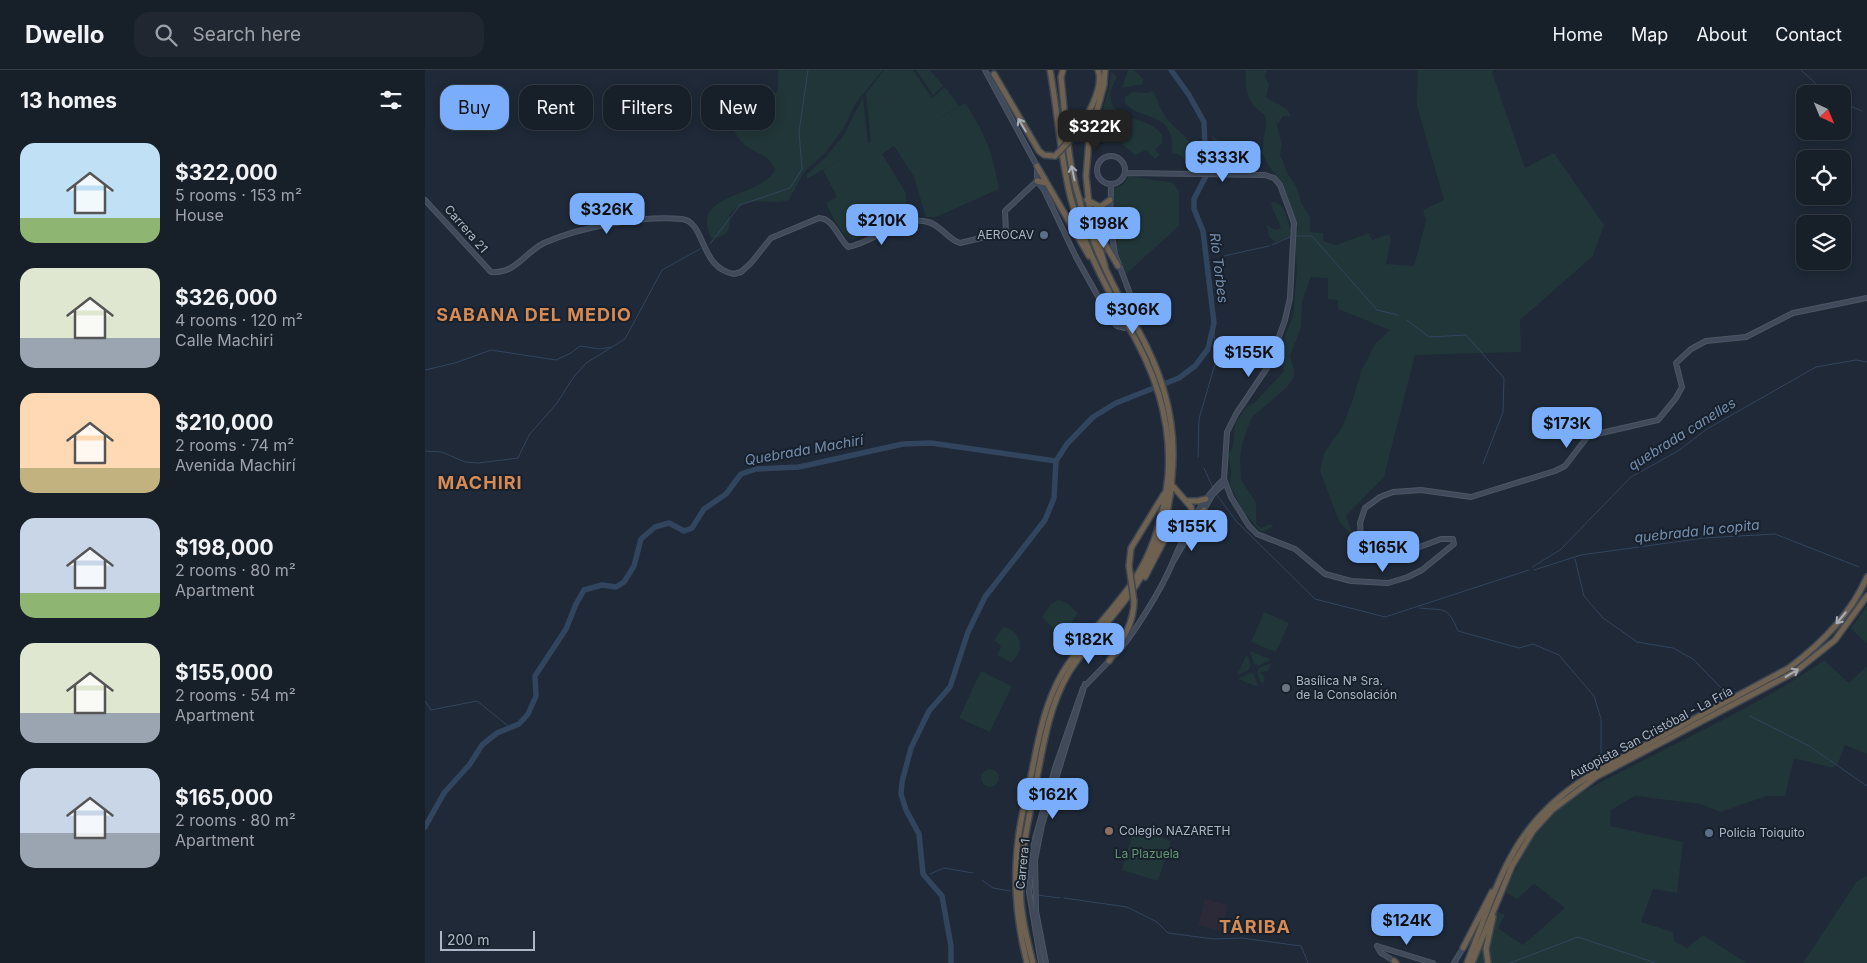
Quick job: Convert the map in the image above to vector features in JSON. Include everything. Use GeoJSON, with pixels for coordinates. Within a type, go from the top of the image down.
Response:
{"type":"FeatureCollection","features":[{"type":"Feature","properties":{"kind":"highway"},"geometry":{"type":"LineString","coordinates":[[1050,70],[1071,197],[1093,260],[1127,317]]}},
{"type":"Feature","properties":{"kind":"highway"},"geometry":{"type":"LineString","coordinates":[[1033,963],[1021,903],[1022,869],[1026,831],[1048,724],[1067,676],[1143,574],[1164,525],[1171,484],[1168,441],[1161,398],[1146,356],[1105,269],[1083,210],[1072,167],[1061,77],[1063,70]]}},
{"type":"Feature","properties":{"kind":"highway"},"geometry":{"type":"LineString","coordinates":[[993,72],[1039,151],[1044,155],[1055,156],[1084,123],[1099,80],[1098,70]]}},
{"type":"Feature","properties":{"kind":"highway"},"geometry":{"type":"LineString","coordinates":[[1105,70],[1104,85],[1089,139],[1086,162],[1087,200],[1096,231],[1111,259],[1118,266]]}},
{"type":"Feature","properties":{"kind":"highway"},"geometry":{"type":"LineString","coordinates":[[1037,166],[1085,252],[1093,260]]}},
{"type":"Feature","properties":{"kind":"highway"},"geometry":{"type":"LineString","coordinates":[[1037,181],[1047,183]]}},
{"type":"Feature","properties":{"kind":"highway"},"geometry":{"type":"LineString","coordinates":[[1087,200],[1100,207],[1110,200]]}},
{"type":"Feature","properties":{"kind":"highway"},"geometry":{"type":"LineString","coordinates":[[1096,231],[1104,223],[1110,223]]}},
{"type":"Feature","properties":{"kind":"highway"},"geometry":{"type":"LineString","coordinates":[[1096,231],[1105,261],[1105,269]]}},
{"type":"Feature","properties":{"kind":"highway"},"geometry":{"type":"LineString","coordinates":[[1027,963],[1016,901],[1015,870],[1021,821],[1043,722],[1051,696],[1063,673],[1131,584],[1146,559],[1160,522],[1170,476]]}},
{"type":"Feature","properties":{"kind":"highway"},"geometry":{"type":"LineString","coordinates":[[1171,484],[1187,501],[1194,517],[1195,528]]}},
{"type":"Feature","properties":{"kind":"highway"},"geometry":{"type":"LineString","coordinates":[[1109,661],[1127,631],[1133,615],[1134,601],[1129,566],[1131,548],[1152,516],[1166,489]]}},
{"type":"Feature","properties":{"kind":"highway"},"geometry":{"type":"LineString","coordinates":[[1187,501],[1206,499]]}},
{"type":"Feature","properties":{"kind":"highway"},"geometry":{"type":"LineString","coordinates":[[1119,608],[1141,584],[1169,530],[1179,521],[1194,517],[1204,510]]}},
{"type":"Feature","properties":{"kind":"highway"},"geometry":{"type":"LineString","coordinates":[[1179,521],[1187,529]]}},
{"type":"Feature","properties":{"kind":"highway","name":"Autopista San Cristóbal - La Fría"},"geometry":{"type":"LineString","coordinates":[[1467,963],[1500,879],[1526,831],[1557,798],[1599,770],[1789,668],[1809,653],[1850,608],[1867,577]]}},
{"type":"Feature","properties":{"kind":"highway","name":"Autopista San Cristóbal - La Fría"},"geometry":{"type":"LineString","coordinates":[[1472,963],[1498,898],[1527,840],[1544,818],[1561,802],[1596,777],[1795,672],[1835,640],[1867,596]]}},
{"type":"Feature","properties":{"kind":"highway"},"geometry":{"type":"LineString","coordinates":[[1463,948],[1500,879]]}},
{"type":"Feature","properties":{"kind":"highway"},"geometry":{"type":"LineString","coordinates":[[1488,963],[1486,950],[1498,898]]}},
{"type":"Feature","properties":{"kind":"street"},"geometry":{"type":"LineString","coordinates":[[985,70],[1037,166],[1037,181],[1044,190],[1076,257],[1110,318],[1117,326],[1125,328],[1136,320],[1138,312],[1118,266],[1110,223],[1111,185]]}},
{"type":"Feature","properties":{"kind":"street"},"geometry":{"type":"LineString","coordinates":[[1111,156],[1119,159],[1124,166],[1125,173],[1119,182],[1111,185],[1102,182],[1097,175],[1097,166],[1102,159],[1111,156]]}},
{"type":"Feature","properties":{"kind":"street"},"geometry":{"type":"LineString","coordinates":[[1125,173],[1262,175],[1270,176],[1280,185],[1294,223],[1290,298],[1285,320],[1269,365],[1230,424],[1226,442],[1224,481],[1237,508],[1253,531],[1295,549],[1325,574],[1367,583],[1397,581],[1422,570],[1442,552],[1452,546],[1454,541],[1448,538],[1441,539],[1398,555],[1371,549],[1363,540],[1359,527],[1365,508],[1371,502],[1393,492],[1413,490],[1471,497],[1555,471],[1565,466],[1588,436],[1649,423],[1662,416],[1682,387],[1676,363],[1699,344],[1714,339],[1745,337],[1793,313],[1867,298]]}},
{"type":"Feature","properties":{"kind":"street","name":"Carrera 21"},"geometry":{"type":"LineString","coordinates":[[425,200],[491,272],[511,268],[541,245],[576,231],[627,221],[661,219],[685,220],[694,225],[706,254],[715,267],[729,274],[737,273],[751,263],[771,238],[819,218],[826,219],[831,223],[842,242],[848,247],[859,245],[903,224],[917,220],[934,224],[960,243],[1006,232],[1005,214],[1007,208],[1037,181]]}},
{"type":"Feature","properties":{"kind":"street"},"geometry":{"type":"LineString","coordinates":[[1172,564],[1194,517],[1206,499],[1224,481]]}},
{"type":"Feature","properties":{"kind":"street"},"geometry":{"type":"LineString","coordinates":[[1172,564],[1195,528],[1212,493]]}},
{"type":"Feature","properties":{"kind":"street","name":"Carrera 1"},"geometry":{"type":"LineString","coordinates":[[1041,963],[1029,892],[1034,842],[1055,768],[1078,699],[1085,684],[1129,639],[1172,564]]}},
{"type":"Feature","properties":{"kind":"street","name":"Carrera 1"},"geometry":{"type":"LineString","coordinates":[[1046,963],[1036,911],[1035,860],[1042,825],[1085,684]]}},
{"type":"Feature","properties":{"kind":"street"},"geometry":{"type":"LineString","coordinates":[[1396,962],[1378,948],[1433,963]]}},
{"type":"Feature","properties":{"kind":"street"},"geometry":{"type":"LineString","coordinates":[[1453,963],[1463,948]]}},
{"type":"Feature","properties":{"kind":"shaded area"},"geometry":{"type":"Polygon","coordinates":[[[1205,899],[1228,905],[1221,931],[1198,925],[1205,899]]]}},
{"type":"Feature","properties":{"kind":"green space"},"geometry":{"type":"Polygon","coordinates":[[[778,70],[883,70],[855,104],[844,128],[825,153],[804,172],[789,200],[744,204],[736,208],[729,215],[730,225],[727,232],[721,237],[711,238],[707,223],[710,212],[718,204],[767,179],[775,170],[767,158],[749,148],[739,139],[734,130],[775,130],[775,93],[778,90],[778,70]]]}},
{"type":"Feature","properties":{"kind":"green space"},"geometry":{"type":"Polygon","coordinates":[[[884,70],[913,70],[932,98],[945,87],[959,106],[935,121],[965,103],[987,144],[994,164],[999,189],[936,217],[926,217],[914,177],[894,146],[882,154],[906,193],[907,218],[853,240],[840,229],[826,203],[837,197],[823,170],[850,154],[807,179],[807,174],[826,157],[845,133],[863,97],[868,143],[871,142],[866,93],[884,70]]]}},
{"type":"Feature","properties":{"kind":"green space"},"geometry":{"type":"Polygon","coordinates":[[[916,70],[930,70],[943,86],[933,95],[916,70]]]}},
{"type":"Feature","properties":{"kind":"green space"},"geometry":{"type":"Polygon","coordinates":[[[1128,70],[1134,70],[1143,79],[1143,84],[1122,88],[1128,70]]]}},
{"type":"Feature","properties":{"kind":"green space"},"geometry":{"type":"Polygon","coordinates":[[[1246,70],[1267,70],[1265,76],[1269,85],[1266,97],[1289,112],[1291,117],[1283,116],[1277,125],[1282,145],[1280,155],[1288,174],[1297,188],[1302,204],[1310,217],[1310,232],[1323,233],[1323,241],[1336,245],[1369,233],[1372,240],[1389,234],[1391,239],[1386,264],[1414,266],[1426,221],[1423,210],[1444,200],[1417,106],[1417,70],[1494,70],[1492,72],[1525,168],[1554,153],[1604,225],[1593,256],[1520,320],[1521,352],[1415,355],[1384,477],[1346,516],[1354,538],[1339,521],[1320,471],[1324,453],[1341,429],[1351,405],[1362,369],[1375,344],[1390,330],[1338,309],[1338,300],[1328,299],[1328,278],[1311,277],[1302,302],[1301,328],[1290,356],[1294,377],[1286,388],[1252,417],[1243,441],[1240,457],[1241,480],[1256,502],[1256,524],[1261,528],[1270,524],[1274,526],[1265,531],[1260,531],[1243,511],[1230,485],[1231,470],[1228,456],[1233,446],[1235,424],[1246,407],[1255,402],[1284,371],[1280,357],[1281,346],[1293,316],[1297,270],[1295,240],[1298,227],[1280,181],[1262,153],[1266,124],[1265,115],[1259,111],[1248,96],[1246,70]]]}},
{"type":"Feature","properties":{"kind":"green space"},"geometry":{"type":"Polygon","coordinates":[[[1111,71],[1117,77],[1111,91],[1111,102],[1115,109],[1130,118],[1156,128],[1162,135],[1162,143],[1155,150],[1160,155],[1155,159],[1146,150],[1135,155],[1103,128],[1098,127],[1109,88],[1111,71]]]}},
{"type":"Feature","properties":{"kind":"green space"},"geometry":{"type":"Polygon","coordinates":[[[1153,91],[1165,116],[1190,143],[1193,156],[1190,164],[1180,155],[1172,153],[1170,133],[1161,122],[1130,108],[1125,103],[1125,97],[1132,92],[1147,93],[1153,91]]]}},
{"type":"Feature","properties":{"kind":"green space"},"geometry":{"type":"Polygon","coordinates":[[[1211,135],[1231,152],[1233,164],[1215,144],[1211,135]]]}},
{"type":"Feature","properties":{"kind":"green space"},"geometry":{"type":"Polygon","coordinates":[[[1129,176],[1174,183],[1179,192],[1179,226],[1126,274],[1116,242],[1113,189],[1123,185],[1129,176]]]}},
{"type":"Feature","properties":{"kind":"green space"},"geometry":{"type":"Polygon","coordinates":[[[1272,202],[1283,208],[1291,230],[1290,236],[1276,242],[1269,237],[1267,225],[1275,230],[1281,228],[1271,205],[1272,202]]]}},
{"type":"Feature","properties":{"kind":"green space"},"geometry":{"type":"Polygon","coordinates":[[[1058,600],[1067,603],[1078,613],[1069,627],[1062,622],[1066,627],[1063,631],[1057,628],[1060,622],[1053,628],[1042,617],[1051,604],[1058,600]]]}},
{"type":"Feature","properties":{"kind":"green space"},"geometry":{"type":"Polygon","coordinates":[[[1867,606],[1867,644],[1851,628],[1867,606]]]}},
{"type":"Feature","properties":{"kind":"green space"},"geometry":{"type":"Polygon","coordinates":[[[1264,612],[1289,623],[1276,652],[1251,642],[1264,612]]]}},
{"type":"Feature","properties":{"kind":"green space"},"geometry":{"type":"Polygon","coordinates":[[[1003,627],[1014,632],[1020,642],[1019,652],[1011,662],[997,655],[1001,646],[994,640],[1003,627]]]}},
{"type":"Feature","properties":{"kind":"green space"},"geometry":{"type":"Polygon","coordinates":[[[1250,651],[1270,660],[1258,666],[1254,664],[1250,651]]]}},
{"type":"Feature","properties":{"kind":"green space"},"geometry":{"type":"Polygon","coordinates":[[[1247,654],[1251,665],[1249,670],[1237,675],[1247,654]]]}},
{"type":"Feature","properties":{"kind":"green space"},"geometry":{"type":"Polygon","coordinates":[[[1824,660],[1849,683],[1867,666],[1867,754],[1845,745],[1838,763],[1833,768],[1794,758],[1785,796],[1767,796],[1720,812],[1701,804],[1635,796],[1611,810],[1610,826],[1683,842],[1677,893],[1653,889],[1641,922],[1673,932],[1674,941],[1687,948],[1703,935],[1747,963],[1474,963],[1494,910],[1505,915],[1498,928],[1523,945],[1565,908],[1534,884],[1517,899],[1505,892],[1519,862],[1536,834],[1550,817],[1568,801],[1755,703],[1824,660]]]}},
{"type":"Feature","properties":{"kind":"green space"},"geometry":{"type":"Polygon","coordinates":[[[1271,663],[1268,671],[1260,672],[1265,678],[1262,685],[1257,673],[1259,668],[1271,663]]]}},
{"type":"Feature","properties":{"kind":"green space"},"geometry":{"type":"Polygon","coordinates":[[[981,671],[1012,686],[990,732],[959,718],[981,671]]]}},
{"type":"Feature","properties":{"kind":"green space"},"geometry":{"type":"Polygon","coordinates":[[[1250,673],[1254,674],[1258,687],[1238,679],[1250,673]]]}},
{"type":"Feature","properties":{"kind":"green space"},"geometry":{"type":"Polygon","coordinates":[[[990,769],[996,772],[999,778],[996,784],[990,787],[984,784],[981,778],[984,772],[990,769]]]}},
{"type":"Feature","properties":{"kind":"green space","name":"La Plazuela"},"geometry":{"type":"Polygon","coordinates":[[[1134,828],[1171,841],[1158,881],[1122,870],[1134,828]]]}},
{"type":"Feature","properties":{"kind":"green space"},"geometry":{"type":"Polygon","coordinates":[[[1867,876],[1867,963],[1803,963],[1857,881],[1867,876]]]}},
{"type":"Feature","properties":{"kind":"waterway"},"geometry":{"type":"LineString","coordinates":[[710,244],[740,205],[790,188],[802,169],[799,132],[808,70]]}},
{"type":"Feature","properties":{"kind":"waterway","name":"Río Torbes"},"geometry":{"type":"LineString","coordinates":[[951,963],[951,946],[942,896],[923,874],[919,834],[906,810],[901,794],[902,782],[911,748],[929,711],[950,687],[968,632],[985,597],[1045,520],[1054,498],[1056,461],[1067,444],[1093,417],[1116,403],[1179,378],[1195,366],[1208,349],[1214,323],[1203,231],[1194,209],[1194,199],[1209,170],[1209,160],[1205,148],[1204,122],[1189,95],[1171,70]]}},
{"type":"Feature","properties":{"kind":"waterway"},"geometry":{"type":"LineString","coordinates":[[1801,70],[1817,85]]}},
{"type":"Feature","properties":{"kind":"waterway"},"geometry":{"type":"LineString","coordinates":[[1851,106],[1862,111]]}},
{"type":"Feature","properties":{"kind":"waterway"},"geometry":{"type":"LineString","coordinates":[[1272,245],[1292,236]]}},
{"type":"Feature","properties":{"kind":"waterway"},"geometry":{"type":"LineString","coordinates":[[1296,236],[1312,236],[1377,310],[1398,315]]}},
{"type":"Feature","properties":{"kind":"waterway","name":"Río Torbes"},"geometry":{"type":"LineString","coordinates":[[1224,256],[1269,246]]}},
{"type":"Feature","properties":{"kind":"waterway"},"geometry":{"type":"LineString","coordinates":[[425,451],[442,452],[465,462],[478,463],[518,458],[529,435],[557,403],[573,378],[586,363],[625,339],[662,270],[700,249]]}},
{"type":"Feature","properties":{"kind":"waterway"},"geometry":{"type":"LineString","coordinates":[[1407,320],[1429,337],[1466,335],[1504,378],[1503,412],[1483,464]]}},
{"type":"Feature","properties":{"kind":"waterway","name":"quebrada canelles"},"geometry":{"type":"LineString","coordinates":[[1198,457],[1199,419],[1215,364],[1214,323]]}},
{"type":"Feature","properties":{"kind":"waterway"},"geometry":{"type":"LineString","coordinates":[[425,370],[455,363],[491,350],[556,360],[571,353],[580,346],[600,349],[611,347]]}},
{"type":"Feature","properties":{"kind":"waterway","name":"quebrada canelles"},"geometry":{"type":"LineString","coordinates":[[1532,567],[1560,550],[1631,477],[1678,451],[1707,429],[1816,367],[1856,360],[1867,362]]}},
{"type":"Feature","properties":{"kind":"waterway","name":"Quebrada Machirí"},"geometry":{"type":"LineString","coordinates":[[425,827],[444,793],[470,764],[482,745],[497,733],[519,724],[528,714],[536,696],[535,676],[566,629],[584,590],[602,585],[616,587],[624,582],[634,566],[641,539],[655,527],[669,523],[684,531],[692,528],[704,509],[726,494],[741,474],[756,469],[799,467],[903,444],[931,443],[1056,461]]}},
{"type":"Feature","properties":{"kind":"waterway","name":"quebrada canelles"},"geometry":{"type":"LineString","coordinates":[[1204,468],[1213,488]]}},
{"type":"Feature","properties":{"kind":"waterway","name":"quebrada canelles"},"geometry":{"type":"LineString","coordinates":[[1216,494],[1237,522],[1315,599],[1385,617],[1529,570]]}},
{"type":"Feature","properties":{"kind":"waterway","name":"quebrada la copita"},"geometry":{"type":"LineString","coordinates":[[1534,570],[1581,555],[1704,538],[1775,534],[1859,567]]}},
{"type":"Feature","properties":{"kind":"waterway"},"geometry":{"type":"LineString","coordinates":[[1575,559],[1584,596],[1603,618],[1637,642],[1673,648],[1693,659],[1724,691]]}},
{"type":"Feature","properties":{"kind":"waterway"},"geometry":{"type":"LineString","coordinates":[[1420,608],[1440,610],[1448,613],[1458,631],[1519,648],[1533,644],[1559,655],[1594,696],[1601,719],[1601,758]]}},
{"type":"Feature","properties":{"kind":"waterway"},"geometry":{"type":"LineString","coordinates":[[425,701],[431,710],[477,701],[507,725]]}},
{"type":"Feature","properties":{"kind":"waterway"},"geometry":{"type":"LineString","coordinates":[[1750,716],[1809,746],[1867,786]]}},
{"type":"Feature","properties":{"kind":"waterway"},"geometry":{"type":"LineString","coordinates":[[930,874],[944,868],[973,873]]}},
{"type":"Feature","properties":{"kind":"waterway"},"geometry":{"type":"LineString","coordinates":[[982,880],[993,888],[1010,891]]}},
{"type":"Feature","properties":{"kind":"waterway"},"geometry":{"type":"LineString","coordinates":[[1037,895],[1060,898]]}},
{"type":"Feature","properties":{"kind":"waterway"},"geometry":{"type":"LineString","coordinates":[[1064,898],[1127,907],[1157,922],[1168,933],[1214,939],[1242,938],[1301,946],[1308,963]]}},
{"type":"Feature","properties":{"kind":"waterway"},"geometry":{"type":"LineString","coordinates":[[1510,963],[1578,937],[1656,963]]}},
{"type":"Feature","properties":{"kind":"place","name":"AEROCAV"},"geometry":{"type":"Point","coordinates":[1044,235]}},
{"type":"Feature","properties":{"kind":"place","name":"Basílica Nª Sra. de la Consolación"},"geometry":{"type":"Point","coordinates":[1286,688]}},
{"type":"Feature","properties":{"kind":"place","name":"Colegio NAZARETH"},"geometry":{"type":"Point","coordinates":[1109,831]}},
{"type":"Feature","properties":{"kind":"place","name":"Policia Toiquito"},"geometry":{"type":"Point","coordinates":[1709,833]}},
{"type":"Feature","properties":{"kind":"district","name":"SABANA DEL MEDIO"},"geometry":{"type":"Point","coordinates":[534,315]}},
{"type":"Feature","properties":{"kind":"district","name":"MACHIRI"},"geometry":{"type":"Point","coordinates":[480,483]}},
{"type":"Feature","properties":{"kind":"district","name":"TÁRIBA"},"geometry":{"type":"Point","coordinates":[1255,927]}}]}
